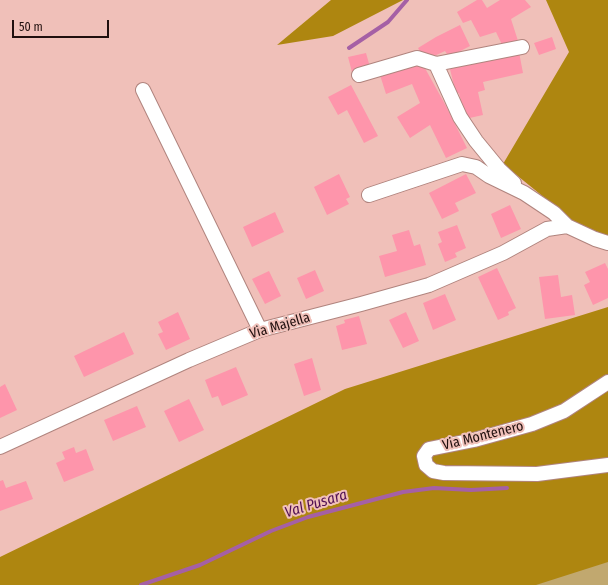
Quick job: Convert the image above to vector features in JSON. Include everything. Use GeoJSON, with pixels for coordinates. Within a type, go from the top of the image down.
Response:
{"type":"FeatureCollection","features":[{"type":"Feature","properties":{"kind":"street"},"geometry":{"type":"LineString","coordinates":[[359,75],[417,58],[436,64],[522,47]]}},
{"type":"Feature","properties":{"kind":"street"},"geometry":{"type":"LineString","coordinates":[[436,64],[460,117],[476,141],[499,169],[524,193]]}},
{"type":"Feature","properties":{"kind":"street"},"geometry":{"type":"LineString","coordinates":[[144,90],[260,330]]}},
{"type":"Feature","properties":{"kind":"street"},"geometry":{"type":"LineString","coordinates":[[369,195],[462,164],[476,167],[489,176],[524,193],[554,213],[567,226],[595,240],[608,243]]}},
{"type":"Feature","properties":{"kind":"street","name":"Via Majella"},"geometry":{"type":"LineString","coordinates":[[0,447],[189,360],[260,330],[428,285],[503,253],[547,229],[567,226]]}},
{"type":"Feature","properties":{"kind":"street","name":"Via Montenero"},"geometry":{"type":"LineString","coordinates":[[608,382],[564,411],[532,424],[474,440],[430,449],[424,456],[426,465],[433,472],[537,474],[608,465]]}},
{"type":"Feature","properties":{"kind":"shaded area"},"geometry":{"type":"Polygon","coordinates":[[[331,0],[403,0],[333,36],[277,45],[331,0]]]}},
{"type":"Feature","properties":{"kind":"shaded area"},"geometry":{"type":"Polygon","coordinates":[[[546,0],[608,0],[608,251],[503,164],[569,52],[546,0]]]}},
{"type":"Feature","properties":{"kind":"shaded area"},"geometry":{"type":"Polygon","coordinates":[[[608,307],[608,562],[536,585],[0,585],[0,557],[345,389],[608,307]]]}},
{"type":"Feature","properties":{"kind":"shaded area"},"geometry":{"type":"Polygon","coordinates":[[[608,526],[608,585],[425,585],[608,526]]]}},
{"type":"Feature","properties":{"kind":"building"},"geometry":{"type":"Polygon","coordinates":[[[477,0],[482,0],[487,8],[500,0],[525,0],[531,7],[511,19],[519,44],[504,49],[496,32],[480,37],[471,20],[463,23],[457,12],[477,0]]]}},
{"type":"Feature","properties":{"kind":"building"},"geometry":{"type":"Polygon","coordinates":[[[460,25],[470,46],[449,57],[445,51],[430,58],[423,57],[418,48],[460,25]]]}},
{"type":"Feature","properties":{"kind":"building"},"geometry":{"type":"Polygon","coordinates":[[[552,37],[556,49],[539,55],[534,43],[552,37]]]}},
{"type":"Feature","properties":{"kind":"building"},"geometry":{"type":"Polygon","coordinates":[[[519,52],[523,73],[483,82],[485,90],[478,92],[483,115],[465,119],[459,93],[456,94],[450,69],[519,52]]]}},
{"type":"Feature","properties":{"kind":"building"},"geometry":{"type":"Polygon","coordinates":[[[366,53],[370,67],[352,72],[348,57],[366,53]]]}},
{"type":"Feature","properties":{"kind":"building"},"geometry":{"type":"Polygon","coordinates":[[[421,61],[467,148],[446,158],[430,125],[410,138],[397,117],[420,103],[412,84],[386,94],[380,75],[421,61]]]}},
{"type":"Feature","properties":{"kind":"building"},"geometry":{"type":"Polygon","coordinates":[[[351,85],[378,136],[364,143],[347,110],[338,115],[328,97],[351,85]]]}},
{"type":"Feature","properties":{"kind":"building"},"geometry":{"type":"Polygon","coordinates":[[[339,174],[350,197],[346,199],[349,204],[327,215],[314,187],[339,174]]]}},
{"type":"Feature","properties":{"kind":"building"},"geometry":{"type":"Polygon","coordinates":[[[466,174],[476,193],[455,203],[459,211],[442,219],[429,193],[466,174]]]}},
{"type":"Feature","properties":{"kind":"building"},"geometry":{"type":"Polygon","coordinates":[[[510,205],[521,229],[501,238],[491,214],[510,205]]]}},
{"type":"Feature","properties":{"kind":"building"},"geometry":{"type":"Polygon","coordinates":[[[275,212],[284,232],[252,247],[243,227],[275,212]]]}},
{"type":"Feature","properties":{"kind":"building"},"geometry":{"type":"Polygon","coordinates":[[[457,225],[466,248],[455,253],[457,257],[445,262],[438,244],[442,242],[438,232],[457,225]]]}},
{"type":"Feature","properties":{"kind":"building"},"geometry":{"type":"Polygon","coordinates":[[[409,230],[414,246],[420,244],[426,265],[385,277],[379,256],[397,251],[392,235],[409,230]]]}},
{"type":"Feature","properties":{"kind":"building"},"geometry":{"type":"Polygon","coordinates":[[[605,263],[608,269],[608,298],[593,305],[584,285],[590,282],[585,272],[605,263]]]}},
{"type":"Feature","properties":{"kind":"building"},"geometry":{"type":"Polygon","coordinates":[[[497,268],[516,308],[508,312],[509,315],[498,320],[478,277],[497,268]]]}},
{"type":"Feature","properties":{"kind":"building"},"geometry":{"type":"Polygon","coordinates":[[[315,270],[324,291],[306,299],[297,278],[315,270]]]}},
{"type":"Feature","properties":{"kind":"building"},"geometry":{"type":"Polygon","coordinates":[[[269,271],[281,296],[265,304],[252,279],[269,271]]]}},
{"type":"Feature","properties":{"kind":"building"},"geometry":{"type":"Polygon","coordinates":[[[558,275],[561,297],[572,295],[575,315],[545,319],[539,277],[558,275]]]}},
{"type":"Feature","properties":{"kind":"building"},"geometry":{"type":"Polygon","coordinates":[[[445,294],[456,320],[433,330],[423,303],[445,294]]]}},
{"type":"Feature","properties":{"kind":"building"},"geometry":{"type":"Polygon","coordinates":[[[178,312],[190,339],[166,350],[158,334],[163,332],[158,322],[178,312]]]}},
{"type":"Feature","properties":{"kind":"building"},"geometry":{"type":"Polygon","coordinates":[[[406,312],[419,341],[403,348],[389,320],[406,312]]]}},
{"type":"Feature","properties":{"kind":"building"},"geometry":{"type":"Polygon","coordinates":[[[359,316],[367,344],[342,350],[336,326],[345,323],[344,320],[359,316]]]}},
{"type":"Feature","properties":{"kind":"building"},"geometry":{"type":"Polygon","coordinates":[[[124,332],[134,354],[84,377],[74,356],[124,332]]]}},
{"type":"Feature","properties":{"kind":"building"},"geometry":{"type":"Polygon","coordinates":[[[312,358],[321,390],[304,396],[294,364],[312,358]]]}},
{"type":"Feature","properties":{"kind":"building"},"geometry":{"type":"Polygon","coordinates":[[[236,367],[248,395],[222,406],[218,396],[212,398],[205,380],[236,367]]]}},
{"type":"Feature","properties":{"kind":"building"},"geometry":{"type":"Polygon","coordinates":[[[5,384],[17,410],[0,418],[0,387],[5,384]]]}},
{"type":"Feature","properties":{"kind":"building"},"geometry":{"type":"Polygon","coordinates":[[[189,399],[204,430],[179,442],[164,411],[189,399]]]}},
{"type":"Feature","properties":{"kind":"building"},"geometry":{"type":"Polygon","coordinates":[[[137,406],[146,427],[113,441],[104,420],[137,406]]]}},
{"type":"Feature","properties":{"kind":"building"},"geometry":{"type":"Polygon","coordinates":[[[74,447],[76,453],[86,449],[94,470],[64,482],[56,463],[65,459],[62,452],[74,447]]]}},
{"type":"Feature","properties":{"kind":"building"},"geometry":{"type":"Polygon","coordinates":[[[3,480],[6,488],[26,481],[33,499],[0,511],[0,481],[3,480]]]}},
{"type":"Feature","properties":{"kind":"waterway"},"geometry":{"type":"LineString","coordinates":[[349,48],[388,22],[407,0]]}},
{"type":"Feature","properties":{"kind":"waterway","name":"Val Pusara"},"geometry":{"type":"LineString","coordinates":[[141,585],[200,565],[271,531],[308,517],[403,492],[434,488],[471,490],[507,488]]}}]}
